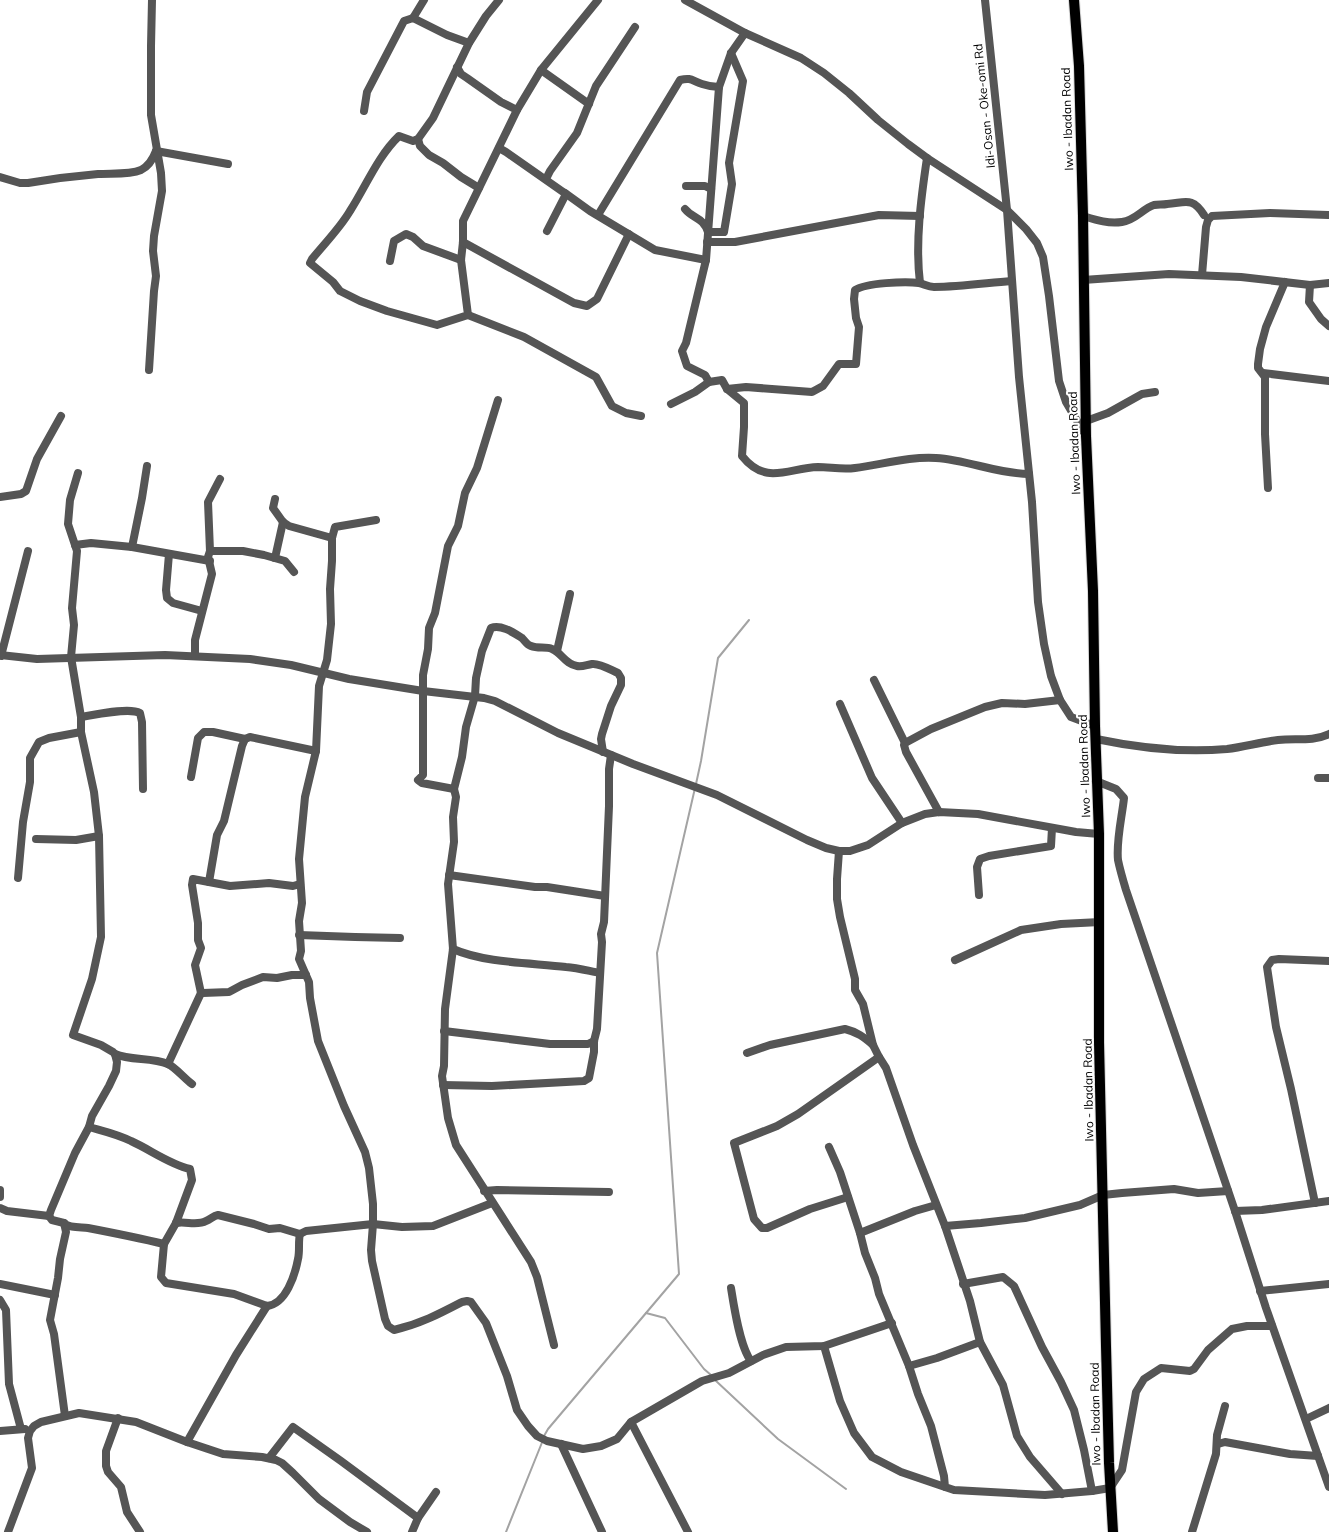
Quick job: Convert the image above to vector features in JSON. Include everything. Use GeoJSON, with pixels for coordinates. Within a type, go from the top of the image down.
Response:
{"type":"FeatureCollection","features":[{"type":"Feature","properties":{"kind":"main road","name":"Iwo - Ibadan Road"},"geometry":{"type":"LineString","coordinates":[[1074,0],[1079,66],[1086,436],[1093,591],[1096,781],[1099,834],[1100,1042],[1110,1488],[1113,1532]]}},
{"type":"Feature","properties":{"kind":"street"},"geometry":{"type":"LineString","coordinates":[[149,370],[156,276],[154,236],[162,190],[161,173],[151,115],[150,46],[152,0]]}},
{"type":"Feature","properties":{"kind":"street"},"geometry":{"type":"LineString","coordinates":[[364,111],[368,92],[393,45],[400,28],[404,22],[413,18],[424,0]]}},
{"type":"Feature","properties":{"kind":"street"},"geometry":{"type":"LineString","coordinates":[[499,0],[486,16],[469,43],[456,66],[433,118],[418,139],[412,141],[400,136],[392,143],[371,174],[350,212],[310,263],[333,282],[340,291],[386,311],[437,325],[468,315],[524,337],[596,377],[612,406],[626,413],[640,416]]}},
{"type":"Feature","properties":{"kind":"street"},"geometry":{"type":"LineString","coordinates":[[468,315],[461,260],[463,221],[517,110],[541,70],[598,0]]}},
{"type":"Feature","properties":{"kind":"street"},"geometry":{"type":"LineString","coordinates":[[685,0],[745,32],[801,58],[824,73],[849,93],[878,120],[927,158],[1007,210],[1026,229],[1037,243],[1043,257],[1059,381],[1066,402],[1086,436]]}},
{"type":"Feature","properties":{"kind":"street","name":"Idi-Osan - Oke-omi Rd"},"geometry":{"type":"LineString","coordinates":[[984,0],[1007,210],[1011,281],[1029,474],[1038,602],[1044,644],[1051,676],[1060,700],[1071,717],[1095,726]]}},
{"type":"Feature","properties":{"kind":"street"},"geometry":{"type":"LineString","coordinates":[[413,18],[447,35],[469,43]]}},
{"type":"Feature","properties":{"kind":"street"},"geometry":{"type":"LineString","coordinates":[[546,179],[577,132],[596,86],[635,27]]}},
{"type":"Feature","properties":{"kind":"street"},"geometry":{"type":"LineString","coordinates":[[709,382],[705,376],[688,366],[682,351],[686,343],[706,260],[719,87],[731,53],[745,32]]}},
{"type":"Feature","properties":{"kind":"street"},"geometry":{"type":"LineString","coordinates":[[708,232],[724,232],[732,184],[729,162],[743,81],[731,53]]}},
{"type":"Feature","properties":{"kind":"street"},"geometry":{"type":"LineString","coordinates":[[456,66],[461,74],[466,78],[501,102],[517,110]]}},
{"type":"Feature","properties":{"kind":"street"},"geometry":{"type":"LineString","coordinates":[[541,70],[589,104]]}},
{"type":"Feature","properties":{"kind":"street"},"geometry":{"type":"LineString","coordinates":[[598,215],[680,80],[688,78],[696,80],[701,84],[719,87]]}},
{"type":"Feature","properties":{"kind":"street"},"geometry":{"type":"LineString","coordinates":[[418,139],[420,146],[429,155],[443,163],[461,178],[479,188]]}},
{"type":"Feature","properties":{"kind":"street"},"geometry":{"type":"LineString","coordinates":[[499,148],[598,215],[655,250],[706,260]]}},
{"type":"Feature","properties":{"kind":"street"},"geometry":{"type":"LineString","coordinates":[[156,151],[228,164]]}},
{"type":"Feature","properties":{"kind":"street"},"geometry":{"type":"LineString","coordinates":[[0,178],[20,183],[71,176],[130,172],[146,167],[151,162],[156,151]]}},
{"type":"Feature","properties":{"kind":"street"},"geometry":{"type":"LineString","coordinates":[[920,283],[918,265],[920,216],[927,158]]}},
{"type":"Feature","properties":{"kind":"street"},"geometry":{"type":"LineString","coordinates":[[686,186],[704,186],[711,189]]}},
{"type":"Feature","properties":{"kind":"street"},"geometry":{"type":"LineString","coordinates":[[547,231],[565,196],[565,193]]}},
{"type":"Feature","properties":{"kind":"street"},"geometry":{"type":"LineString","coordinates":[[1083,216],[1107,223],[1123,222],[1134,219],[1155,205],[1183,202],[1192,202],[1198,206],[1204,215]]}},
{"type":"Feature","properties":{"kind":"street"},"geometry":{"type":"LineString","coordinates":[[685,209],[689,214],[701,220],[708,232]]}},
{"type":"Feature","properties":{"kind":"street"},"geometry":{"type":"LineString","coordinates":[[1202,275],[1206,227],[1208,220],[1212,216],[1270,213],[1328,215]]}},
{"type":"Feature","properties":{"kind":"street"},"geometry":{"type":"LineString","coordinates":[[708,242],[734,242],[878,215],[920,216]]}},
{"type":"Feature","properties":{"kind":"street"},"geometry":{"type":"LineString","coordinates":[[390,261],[394,241],[406,234],[413,237],[423,246],[461,260]]}},
{"type":"Feature","properties":{"kind":"street"},"geometry":{"type":"LineString","coordinates":[[463,242],[574,303],[587,306],[597,299],[629,234]]}},
{"type":"Feature","properties":{"kind":"street"},"geometry":{"type":"LineString","coordinates":[[1083,280],[1144,275],[1202,275],[1265,279],[1310,285],[1329,283]]}},
{"type":"Feature","properties":{"kind":"street"},"geometry":{"type":"LineString","coordinates":[[727,389],[746,387],[812,392],[823,386],[839,364],[856,364],[859,328],[856,318],[854,299],[855,290],[862,286],[902,282],[920,283],[931,287],[938,287],[1011,281]]}},
{"type":"Feature","properties":{"kind":"street"},"geometry":{"type":"LineString","coordinates":[[1268,488],[1265,434],[1265,377],[1258,368],[1260,349],[1266,327],[1285,282]]}},
{"type":"Feature","properties":{"kind":"street"},"geometry":{"type":"LineString","coordinates":[[1310,285],[1309,302],[1321,319],[1329,326]]}},
{"type":"Feature","properties":{"kind":"street"},"geometry":{"type":"LineString","coordinates":[[1263,373],[1329,381]]}},
{"type":"Feature","properties":{"kind":"street"},"geometry":{"type":"LineString","coordinates":[[671,404],[696,392],[709,382],[722,380],[727,389],[744,403],[742,456],[765,473],[774,474],[818,467],[840,469],[855,468],[936,458],[1013,474],[1029,474]]}},
{"type":"Feature","properties":{"kind":"street"},"geometry":{"type":"LineString","coordinates":[[1086,421],[1115,410],[1142,394],[1155,392]]}},
{"type":"Feature","properties":{"kind":"street"},"geometry":{"type":"LineString","coordinates":[[454,789],[422,783],[418,780],[423,776],[423,675],[428,649],[429,628],[434,613],[448,546],[458,526],[465,493],[477,468],[498,400]]}},
{"type":"Feature","properties":{"kind":"street"},"geometry":{"type":"LineString","coordinates":[[0,497],[21,494],[26,490],[37,459],[61,416]]}},
{"type":"Feature","properties":{"kind":"street"},"geometry":{"type":"LineString","coordinates":[[132,547],[147,466]]}},
{"type":"Feature","properties":{"kind":"street"},"geometry":{"type":"LineString","coordinates":[[78,473],[70,500],[68,524],[77,551],[72,608],[74,625],[71,657],[81,717],[81,732],[94,792],[99,836],[101,937],[92,979],[73,1035],[101,1045],[124,1058],[139,1058],[168,1064],[192,1084]]}},
{"type":"Feature","properties":{"kind":"street"},"geometry":{"type":"LineString","coordinates":[[195,656],[194,640],[212,574],[208,557],[210,551],[208,502],[220,479]]}},
{"type":"Feature","properties":{"kind":"street"},"geometry":{"type":"LineString","coordinates":[[275,499],[273,508],[283,522],[289,526],[332,538]]}},
{"type":"Feature","properties":{"kind":"street"},"geometry":{"type":"LineString","coordinates":[[376,520],[335,527],[332,538],[332,561],[329,594],[331,624],[327,660],[319,686],[316,750],[306,797],[299,859],[302,903],[299,922],[301,951],[299,959],[309,982],[310,998],[318,1041],[344,1106],[365,1152],[369,1168],[373,1197],[372,1261],[385,1319],[388,1326],[394,1330],[406,1327],[423,1322],[462,1302],[471,1302],[486,1323],[507,1376],[517,1410],[528,1426],[537,1436],[547,1441],[583,1449],[591,1449],[617,1439],[631,1422],[702,1381],[729,1373],[773,1351],[786,1348],[824,1346],[892,1323]]}},
{"type":"Feature","properties":{"kind":"street"},"geometry":{"type":"LineString","coordinates":[[275,558],[283,522]]}},
{"type":"Feature","properties":{"kind":"street"},"geometry":{"type":"LineString","coordinates":[[75,545],[90,543],[132,547],[210,561]]}},
{"type":"Feature","properties":{"kind":"street"},"geometry":{"type":"LineString","coordinates":[[28,551],[0,656],[36,659],[165,655],[250,659],[291,665],[349,679],[423,691],[475,696],[496,701],[558,733],[607,754],[717,795],[807,840],[826,848],[839,851],[850,851],[868,845],[902,823],[925,814],[939,812],[978,814],[1076,832],[1099,834]]}},
{"type":"Feature","properties":{"kind":"street"},"geometry":{"type":"LineString","coordinates":[[210,551],[243,551],[275,558],[286,562],[294,572]]}},
{"type":"Feature","properties":{"kind":"street"},"geometry":{"type":"LineString","coordinates":[[169,554],[166,590],[167,598],[173,603],[202,611]]}},
{"type":"Feature","properties":{"kind":"street"},"geometry":{"type":"LineString","coordinates":[[557,651],[570,594]]}},
{"type":"Feature","properties":{"kind":"street"},"geometry":{"type":"LineString","coordinates":[[443,1085],[492,1086],[584,1081],[589,1078],[597,1028],[602,942],[601,934],[604,922],[610,806],[607,754],[601,739],[611,706],[621,685],[620,675],[596,664],[575,666],[566,661],[557,651],[551,648],[534,647],[529,645],[522,638],[503,628],[495,627],[491,628],[482,651],[476,678],[475,696],[466,727],[462,757],[454,789],[456,796],[453,817],[454,842],[448,884],[453,950],[445,1009],[443,1085],[448,1118],[456,1146],[531,1262],[537,1277],[554,1346]]}},
{"type":"Feature","properties":{"kind":"street"},"geometry":{"type":"LineString","coordinates":[[874,680],[904,742],[906,752],[939,812]]}},
{"type":"Feature","properties":{"kind":"street"},"geometry":{"type":"LineString","coordinates":[[904,742],[931,729],[985,707],[1002,703],[1025,704],[1060,700]]}},
{"type":"Feature","properties":{"kind":"street"},"geometry":{"type":"LineString","coordinates":[[840,704],[872,778],[902,823]]}},
{"type":"Feature","properties":{"kind":"street"},"geometry":{"type":"LineString","coordinates":[[81,717],[128,710],[136,710],[140,712],[142,722],[143,789]]}},
{"type":"Feature","properties":{"kind":"street"},"geometry":{"type":"LineString","coordinates":[[18,878],[23,822],[30,782],[30,758],[39,742],[49,738],[81,732]]}},
{"type":"Feature","properties":{"kind":"street"},"geometry":{"type":"LineString","coordinates":[[191,777],[198,738],[204,732],[213,732],[245,739],[250,737],[316,750]]}},
{"type":"Feature","properties":{"kind":"street"},"geometry":{"type":"LineString","coordinates":[[1096,739],[1130,746],[1187,750],[1227,749],[1279,740],[1314,739],[1329,734]]}},
{"type":"Feature","properties":{"kind":"street"},"geometry":{"type":"LineString","coordinates":[[209,882],[217,835],[224,821],[245,739]]}},
{"type":"Feature","properties":{"kind":"street"},"geometry":{"type":"LineString","coordinates":[[1318,778],[1329,778]]}},
{"type":"Feature","properties":{"kind":"street"},"geometry":{"type":"LineString","coordinates":[[1096,781],[1116,790],[1124,798],[1118,841],[1118,860],[1126,890],[1235,1211],[1260,1292],[1329,1487]]}},
{"type":"Feature","properties":{"kind":"street"},"geometry":{"type":"LineString","coordinates":[[979,895],[978,867],[980,859],[1004,853],[1051,846],[1052,828]]}},
{"type":"Feature","properties":{"kind":"street"},"geometry":{"type":"LineString","coordinates":[[36,839],[76,840],[99,836]]}},
{"type":"Feature","properties":{"kind":"street"},"geometry":{"type":"LineString","coordinates":[[839,851],[837,899],[840,917],[852,966],[855,990],[863,1004],[873,1045],[886,1068],[913,1145],[945,1226],[975,1318],[980,1342],[1003,1385],[1017,1436],[1030,1456],[1062,1494]]}},
{"type":"Feature","properties":{"kind":"street"},"geometry":{"type":"LineString","coordinates":[[449,875],[605,896]]}},
{"type":"Feature","properties":{"kind":"street"},"geometry":{"type":"LineString","coordinates":[[168,1064],[201,993],[195,965],[201,948],[198,940],[198,924],[192,885],[193,879],[230,886],[269,883],[293,886],[300,884]]}},
{"type":"Feature","properties":{"kind":"street"},"geometry":{"type":"LineString","coordinates":[[956,960],[1021,930],[1061,924],[1100,922]]}},
{"type":"Feature","properties":{"kind":"street"},"geometry":{"type":"LineString","coordinates":[[299,935],[355,938],[400,938]]}},
{"type":"Feature","properties":{"kind":"street"},"geometry":{"type":"LineString","coordinates":[[453,950],[463,954],[503,961],[568,967],[600,974]]}},
{"type":"Feature","properties":{"kind":"street"},"geometry":{"type":"LineString","coordinates":[[1315,1203],[1291,1089],[1276,1027],[1266,966],[1272,960],[1278,959],[1329,961]]}},
{"type":"Feature","properties":{"kind":"street"},"geometry":{"type":"LineString","coordinates":[[201,993],[229,992],[262,977],[277,978],[292,975],[306,975]]}},
{"type":"Feature","properties":{"kind":"street"},"geometry":{"type":"LineString","coordinates":[[747,1053],[770,1045],[845,1029],[862,1035],[873,1045]]}},
{"type":"Feature","properties":{"kind":"street"},"geometry":{"type":"LineString","coordinates":[[444,1031],[550,1044],[588,1044],[594,1041]]}},
{"type":"Feature","properties":{"kind":"street"},"geometry":{"type":"LineString","coordinates":[[49,1216],[75,1153],[89,1127],[92,1116],[116,1071],[117,1062],[115,1054]]}},
{"type":"Feature","properties":{"kind":"street"},"geometry":{"type":"LineString","coordinates":[[848,1197],[810,1209],[768,1228],[762,1228],[754,1219],[734,1143],[777,1126],[798,1114],[879,1057]]}},
{"type":"Feature","properties":{"kind":"street"},"geometry":{"type":"LineString","coordinates":[[89,1127],[116,1134],[178,1166],[190,1170],[192,1180],[176,1223],[164,1244],[161,1276],[166,1283],[234,1294],[267,1306],[276,1304],[283,1297],[292,1279],[298,1259],[300,1234]]}},
{"type":"Feature","properties":{"kind":"street"},"geometry":{"type":"LineString","coordinates":[[829,1147],[840,1172],[878,1294],[892,1323],[909,1366],[930,1426],[944,1476],[945,1487]]}},
{"type":"Feature","properties":{"kind":"street"},"geometry":{"type":"LineString","coordinates":[[945,1226],[1025,1218],[1080,1205],[1104,1195],[1174,1189],[1198,1193],[1228,1191]]}},
{"type":"Feature","properties":{"kind":"street"},"geometry":{"type":"LineString","coordinates":[[0,1190],[0,1197]]}},
{"type":"Feature","properties":{"kind":"street"},"geometry":{"type":"LineString","coordinates":[[484,1191],[608,1192]]}},
{"type":"Feature","properties":{"kind":"street"},"geometry":{"type":"LineString","coordinates":[[1235,1211],[1262,1210],[1329,1201]]}},
{"type":"Feature","properties":{"kind":"street"},"geometry":{"type":"LineString","coordinates":[[176,1223],[198,1223],[207,1221],[218,1215],[269,1229],[280,1228],[300,1234],[306,1231],[373,1224],[402,1228],[434,1226],[492,1203]]}},
{"type":"Feature","properties":{"kind":"street"},"geometry":{"type":"LineString","coordinates":[[860,1233],[915,1210],[936,1205]]}},
{"type":"Feature","properties":{"kind":"street"},"geometry":{"type":"LineString","coordinates":[[0,1208],[7,1211],[49,1216],[52,1220],[64,1223],[66,1225],[127,1235],[164,1244]]}},
{"type":"Feature","properties":{"kind":"street"},"geometry":{"type":"LineString","coordinates":[[64,1223],[66,1232],[50,1320],[54,1334],[65,1416]]}},
{"type":"Feature","properties":{"kind":"street"},"geometry":{"type":"LineString","coordinates":[[963,1284],[1003,1277],[1014,1286],[1042,1347],[1074,1410],[1092,1491]]}},
{"type":"Feature","properties":{"kind":"street"},"geometry":{"type":"LineString","coordinates":[[0,1284],[55,1295]]}},
{"type":"Feature","properties":{"kind":"street"},"geometry":{"type":"LineString","coordinates":[[1260,1292],[1329,1284]]}},
{"type":"Feature","properties":{"kind":"street"},"geometry":{"type":"LineString","coordinates":[[731,1288],[736,1318],[746,1355],[751,1361]]}},
{"type":"Feature","properties":{"kind":"street"},"geometry":{"type":"LineString","coordinates":[[0,1300],[6,1310],[9,1384],[21,1429]]}},
{"type":"Feature","properties":{"kind":"street"},"geometry":{"type":"LineString","coordinates":[[187,1442],[236,1355],[267,1306]]}},
{"type":"Feature","properties":{"kind":"street"},"geometry":{"type":"LineString","coordinates":[[824,1346],[840,1401],[854,1433],[872,1457],[901,1472],[954,1490],[1045,1495],[1110,1488],[1122,1470],[1129,1440],[1136,1392],[1144,1379],[1161,1368],[1190,1371],[1194,1369],[1208,1350],[1232,1329],[1247,1326],[1272,1326]]}},
{"type":"Feature","properties":{"kind":"street"},"geometry":{"type":"LineString","coordinates":[[909,1366],[937,1358],[980,1342]]}},
{"type":"Feature","properties":{"kind":"street"},"geometry":{"type":"LineString","coordinates":[[1192,1532],[1216,1454],[1218,1444],[1217,1435],[1226,1406]]}},
{"type":"Feature","properties":{"kind":"street"},"geometry":{"type":"LineString","coordinates":[[1306,1419],[1329,1408]]}},
{"type":"Feature","properties":{"kind":"street"},"geometry":{"type":"LineString","coordinates":[[8,1532],[32,1468],[28,1438],[32,1429],[41,1422],[79,1413],[136,1422],[223,1454],[269,1458],[282,1463],[319,1499],[350,1522],[368,1532]]}},
{"type":"Feature","properties":{"kind":"street"},"geometry":{"type":"LineString","coordinates":[[118,1418],[106,1451],[106,1466],[108,1472],[121,1487],[127,1512],[140,1532]]}},
{"type":"Feature","properties":{"kind":"street"},"geometry":{"type":"LineString","coordinates":[[631,1422],[688,1532]]}},
{"type":"Feature","properties":{"kind":"street"},"geometry":{"type":"LineString","coordinates":[[269,1458],[293,1427],[418,1518]]}},
{"type":"Feature","properties":{"kind":"street"},"geometry":{"type":"LineString","coordinates":[[0,1431],[32,1429]]}},
{"type":"Feature","properties":{"kind":"street"},"geometry":{"type":"LineString","coordinates":[[1218,1444],[1225,1442],[1290,1454],[1318,1456]]}},
{"type":"Feature","properties":{"kind":"street"},"geometry":{"type":"LineString","coordinates":[[561,1444],[602,1532]]}},
{"type":"Feature","properties":{"kind":"street"},"geometry":{"type":"LineString","coordinates":[[412,1532],[418,1518],[436,1492]]}},
{"type":"Feature","properties":{"kind":"waterway"},"geometry":{"type":"LineString","coordinates":[[696,784],[718,658],[749,620]]}},
{"type":"Feature","properties":{"kind":"waterway"},"geometry":{"type":"LineString","coordinates":[[544,1436],[548,1429],[679,1274],[657,953],[695,788]]}},
{"type":"Feature","properties":{"kind":"waterway"},"geometry":{"type":"LineString","coordinates":[[646,1313],[665,1318],[704,1369],[711,1375]]}},
{"type":"Feature","properties":{"kind":"waterway"},"geometry":{"type":"LineString","coordinates":[[715,1380],[778,1439],[846,1489]]}},
{"type":"Feature","properties":{"kind":"waterway"},"geometry":{"type":"LineString","coordinates":[[506,1532],[543,1440]]}}]}
